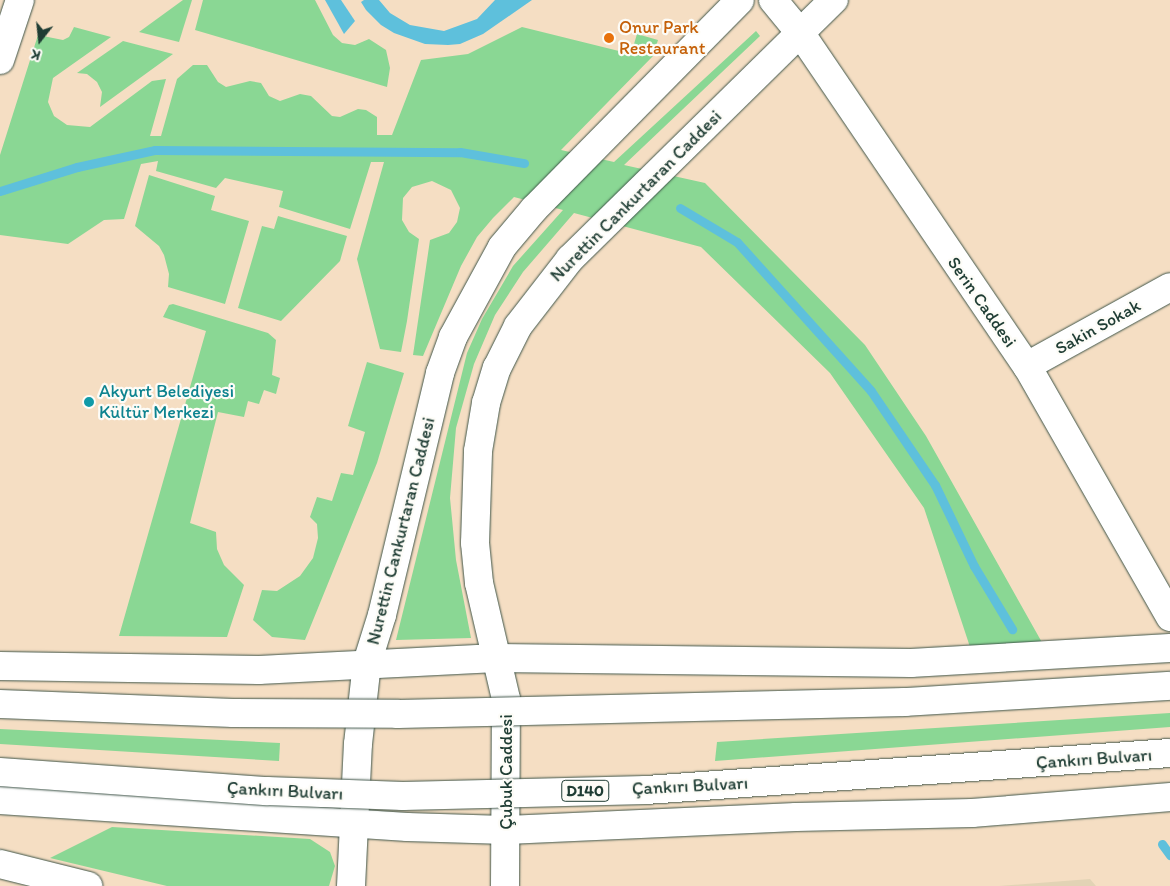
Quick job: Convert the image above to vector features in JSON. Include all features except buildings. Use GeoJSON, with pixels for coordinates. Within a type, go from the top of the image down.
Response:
{"type":"FeatureCollection","features":[{"type":"Feature","properties":{"kind":"main road"},"geometry":{"type":"LineString","coordinates":[[0,60],[20,0]]}},
{"type":"Feature","properties":{"kind":"main road","name":"Nurettin Cankurtaran Caddesi"},"geometry":{"type":"LineString","coordinates":[[367,663],[382,614],[440,373],[453,337],[502,247],[534,209],[598,142],[740,0]]}},
{"type":"Feature","properties":{"kind":"main road","name":"Serin Caddesi"},"geometry":{"type":"LineString","coordinates":[[773,0],[801,34],[1027,366],[1170,617]]}},
{"type":"Feature","properties":{"kind":"main road","name":"Nurettin Cankurtaran Caddesi"},"geometry":{"type":"LineString","coordinates":[[497,658],[479,582],[475,543],[478,452],[486,403],[497,368],[518,326],[544,290],[601,228],[834,0]]}},
{"type":"Feature","properties":{"kind":"main road","name":"Sakin Sokak"},"geometry":{"type":"LineString","coordinates":[[1027,366],[1170,287]]}},
{"type":"Feature","properties":{"kind":"main road"},"geometry":{"type":"LineString","coordinates":[[0,666],[259,670],[367,663],[497,658],[911,663],[1170,648]]}},
{"type":"Feature","properties":{"kind":"main road","name":"Çubuk Caddesi"},"geometry":{"type":"LineString","coordinates":[[497,658],[506,699],[507,830],[505,886]]}},
{"type":"Feature","properties":{"kind":"main road"},"geometry":{"type":"LineString","coordinates":[[351,886],[358,744],[367,663]]}},
{"type":"Feature","properties":{"kind":"main road"},"geometry":{"type":"LineString","coordinates":[[0,704],[233,713],[398,714],[905,702],[1170,686]]}},
{"type":"Feature","properties":{"kind":"main road","name":"Çankırı Bulvarı"},"geometry":{"type":"LineString","coordinates":[[0,772],[267,791],[403,796],[646,790],[1170,753]]}},
{"type":"Feature","properties":{"kind":"main road","name":"Çankırı Bulvarı"},"geometry":{"type":"LineString","coordinates":[[0,800],[354,824],[507,830],[796,817],[972,813],[1170,797]]}},
{"type":"Feature","properties":{"kind":"main road"},"geometry":{"type":"LineString","coordinates":[[0,864],[88,886]]}},
{"type":"Feature","properties":{"kind":"shaded area"},"geometry":{"type":"Polygon","coordinates":[[[1090,879],[1096,886],[999,886],[1090,879]]]}},
{"type":"Feature","properties":{"kind":"green space"},"geometry":{"type":"Polygon","coordinates":[[[183,0],[192,0],[179,42],[139,32],[183,0]]]}},
{"type":"Feature","properties":{"kind":"green space"},"geometry":{"type":"Polygon","coordinates":[[[203,0],[315,0],[333,35],[342,43],[355,45],[369,39],[386,50],[390,68],[387,87],[195,30],[203,0]]]}},
{"type":"Feature","properties":{"kind":"green space"},"geometry":{"type":"Polygon","coordinates":[[[74,27],[111,37],[53,78],[48,102],[54,116],[67,125],[90,127],[152,81],[166,79],[150,136],[161,136],[177,79],[193,65],[207,65],[218,82],[226,87],[250,81],[261,83],[269,96],[280,101],[300,94],[311,96],[332,116],[340,117],[358,109],[366,110],[377,117],[377,135],[392,135],[421,60],[468,54],[522,27],[631,54],[637,34],[658,40],[653,56],[561,150],[614,162],[756,31],[760,36],[624,165],[705,183],[865,345],[926,436],[1044,646],[971,650],[924,508],[830,373],[701,247],[574,213],[523,272],[495,315],[474,364],[456,428],[450,498],[456,560],[471,638],[396,640],[467,353],[482,319],[513,266],[563,210],[514,197],[493,218],[477,237],[461,266],[423,356],[413,355],[430,240],[449,233],[457,222],[460,208],[451,190],[432,181],[412,187],[403,198],[402,220],[409,232],[419,239],[407,321],[401,352],[380,349],[357,259],[384,162],[371,162],[350,229],[279,207],[283,191],[225,178],[216,188],[156,171],[158,161],[141,164],[124,219],[104,220],[68,244],[0,235],[0,155],[38,35],[63,40],[69,37],[74,27]]]}},
{"type":"Feature","properties":{"kind":"green space"},"geometry":{"type":"Polygon","coordinates":[[[123,41],[173,54],[100,107],[102,92],[97,82],[87,74],[77,73],[123,41]]]}},
{"type":"Feature","properties":{"kind":"green space"},"geometry":{"type":"Polygon","coordinates":[[[149,175],[215,196],[211,210],[249,221],[225,304],[168,287],[169,274],[164,255],[159,246],[135,226],[149,175]]]}},
{"type":"Feature","properties":{"kind":"green space"},"geometry":{"type":"Polygon","coordinates":[[[278,216],[347,236],[340,261],[281,321],[238,308],[262,226],[274,229],[278,216]]]}},
{"type":"Feature","properties":{"kind":"green space"},"geometry":{"type":"Polygon","coordinates":[[[173,304],[268,333],[276,340],[272,375],[280,378],[276,394],[264,390],[259,404],[248,401],[244,417],[218,412],[190,523],[216,532],[217,549],[224,565],[244,585],[227,637],[119,636],[206,331],[163,317],[169,305],[173,304]]]}},
{"type":"Feature","properties":{"kind":"green space"},"geometry":{"type":"Polygon","coordinates":[[[367,362],[404,373],[377,463],[305,640],[272,637],[253,620],[262,590],[277,591],[300,576],[313,558],[318,538],[317,524],[310,517],[317,497],[332,501],[341,473],[353,475],[365,432],[348,426],[367,362]]]}},
{"type":"Feature","properties":{"kind":"green space"},"geometry":{"type":"Polygon","coordinates":[[[1170,713],[1170,727],[715,761],[717,742],[1170,713]]]}},
{"type":"Feature","properties":{"kind":"green space"},"geometry":{"type":"Polygon","coordinates":[[[0,729],[280,743],[279,761],[0,744],[0,729]]]}},
{"type":"Feature","properties":{"kind":"green space"},"geometry":{"type":"Polygon","coordinates":[[[112,827],[310,839],[330,852],[335,866],[329,886],[167,886],[50,858],[112,827]]]}},
{"type":"Feature","properties":{"kind":"water"},"geometry":{"type":"Polygon","coordinates":[[[325,0],[341,0],[355,21],[344,34],[325,0]]]}},
{"type":"Feature","properties":{"kind":"water"},"geometry":{"type":"Polygon","coordinates":[[[364,0],[379,0],[390,13],[410,25],[444,31],[477,19],[495,0],[532,0],[483,34],[460,44],[448,45],[425,44],[394,33],[381,25],[366,10],[361,2],[364,0]]]}},
{"type":"Feature","properties":{"kind":"waterway"},"geometry":{"type":"LineString","coordinates":[[0,191],[77,167],[155,150],[460,152],[524,163]]}},
{"type":"Feature","properties":{"kind":"waterway"},"geometry":{"type":"LineString","coordinates":[[680,208],[737,242],[871,391],[935,485],[974,566],[1012,629]]}},
{"type":"Feature","properties":{"kind":"waterway"},"geometry":{"type":"LineString","coordinates":[[1162,844],[1170,855]]}},
{"type":"Feature","properties":{"kind":"place","name":"Onur Park Restaurant"},"geometry":{"type":"Point","coordinates":[609,38]}},
{"type":"Feature","properties":{"kind":"place","name":"Akyurt Belediyesi Kültür Merkezi"},"geometry":{"type":"Point","coordinates":[89,402]}}]}
